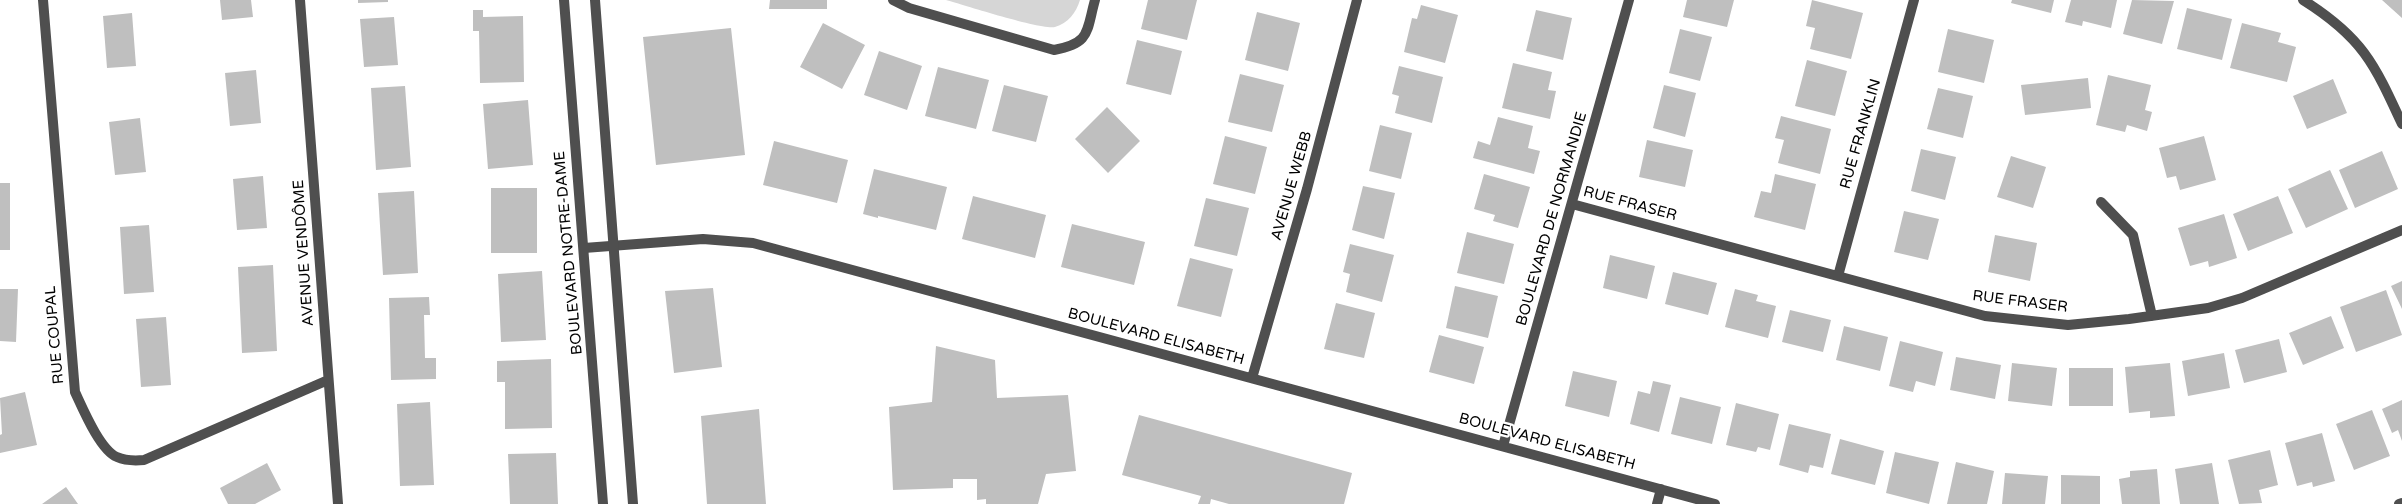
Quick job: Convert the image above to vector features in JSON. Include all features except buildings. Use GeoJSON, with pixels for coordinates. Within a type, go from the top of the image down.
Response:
{"type":"FeatureCollection","features":[{"type":"Feature","properties":{"kind":"street","name":"RUE COUPAL"},"geometry":{"type":"LineString","coordinates":[[43,0],[75,392],[94,432],[115,457],[129,461],[144,460],[328,380]]}},
{"type":"Feature","properties":{"kind":"street","name":"AVENUE VENDÔME"},"geometry":{"type":"LineString","coordinates":[[300,0],[338,504]]}},
{"type":"Feature","properties":{"kind":"street","name":"BOULEVARD NOTRE-DAME"},"geometry":{"type":"LineString","coordinates":[[564,0],[603,504]]}},
{"type":"Feature","properties":{"kind":"street"},"geometry":{"type":"LineString","coordinates":[[595,0],[633,504]]}},
{"type":"Feature","properties":{"kind":"street"},"geometry":{"type":"LineString","coordinates":[[893,0],[909,8],[1054,50],[1073,46],[1086,36],[1095,0]]}},
{"type":"Feature","properties":{"kind":"street","name":"AVENUE WEBB"},"geometry":{"type":"LineString","coordinates":[[1252,378],[1307,189],[1356,0]]}},
{"type":"Feature","properties":{"kind":"street","name":"BOULEVARD DE NORMANDIE"},"geometry":{"type":"LineString","coordinates":[[1502,446],[1629,0]]}},
{"type":"Feature","properties":{"kind":"street","name":"RUE FRANKLIN"},"geometry":{"type":"LineString","coordinates":[[1838,276],[1914,0]]}},
{"type":"Feature","properties":{"kind":"street"},"geometry":{"type":"LineString","coordinates":[[2303,0],[2331,18],[2358,43],[2379,72],[2402,124]]}},
{"type":"Feature","properties":{"kind":"street"},"geometry":{"type":"LineString","coordinates":[[2101,202],[2133,235],[2152,316]]}},
{"type":"Feature","properties":{"kind":"street","name":"RUE FRASER"},"geometry":{"type":"LineString","coordinates":[[1572,204],[1985,316],[2068,325],[2208,308],[2242,298],[2402,230]]}},
{"type":"Feature","properties":{"kind":"street","name":"BOULEVARD ELISABETH"},"geometry":{"type":"LineString","coordinates":[[584,248],[704,239],[743,241],[1715,504]]}},
{"type":"Feature","properties":{"kind":"street"},"geometry":{"type":"LineString","coordinates":[[1656,504],[1661,489]]}},
{"type":"Feature","properties":{"kind":"shaded area"},"geometry":{"type":"Polygon","coordinates":[[[946,0],[1080,0],[1071,17],[1064,23],[1055,27],[1047,27],[946,0]]]}}]}
